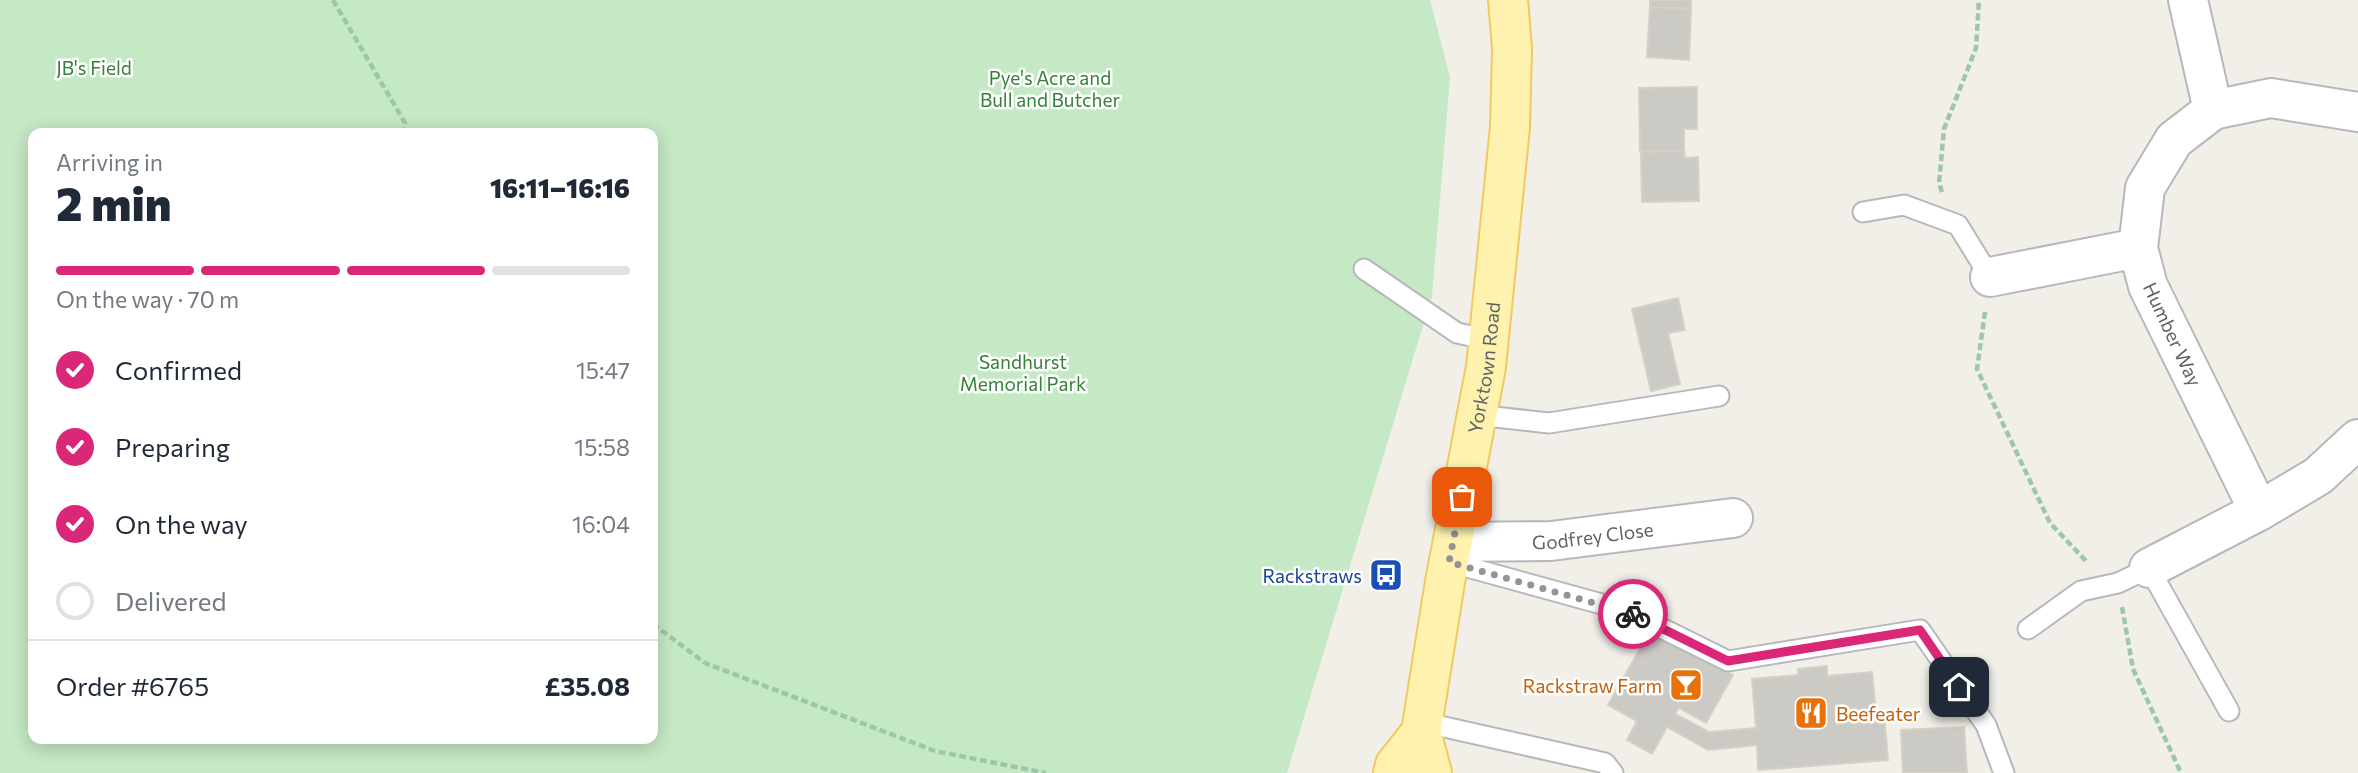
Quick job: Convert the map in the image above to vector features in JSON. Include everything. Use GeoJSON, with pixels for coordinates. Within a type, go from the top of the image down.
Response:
{"type":"FeatureCollection","features":[{"type":"Feature","properties":{"kind":"main road","name":"Yorktown Road"},"geometry":{"type":"LineString","coordinates":[[1433,773],[1421,727],[1489,340],[1510,127],[1512,48],[1508,0]]}},
{"type":"Feature","properties":{"kind":"main road","name":"Yorktown Road"},"geometry":{"type":"LineString","coordinates":[[1393,773],[1395,765],[1421,727]]}},
{"type":"Feature","properties":{"kind":"street"},"geometry":{"type":"LineString","coordinates":[[2189,0],[2213,110]]}},
{"type":"Feature","properties":{"kind":"street","name":"Humber Way"},"geometry":{"type":"LineString","coordinates":[[2259,511],[2148,286],[2138,248],[2145,188],[2174,141],[2213,110],[2271,98],[2358,112]]}},
{"type":"Feature","properties":{"kind":"street"},"geometry":{"type":"LineString","coordinates":[[1990,277],[2138,248]]}},
{"type":"Feature","properties":{"kind":"street"},"geometry":{"type":"LineString","coordinates":[[2134,576],[2259,511],[2318,476],[2358,439]]}},
{"type":"Feature","properties":{"kind":"street","name":"Godfrey Close"},"geometry":{"type":"LineString","coordinates":[[1451,552],[1733,518]]}},
{"type":"Feature","properties":{"kind":"lane"},"geometry":{"type":"LineString","coordinates":[[1863,212],[1904,205],[1958,225],[1990,277]]}},
{"type":"Feature","properties":{"kind":"lane"},"geometry":{"type":"LineString","coordinates":[[1364,269],[1457,333],[1489,340]]}},
{"type":"Feature","properties":{"kind":"lane"},"geometry":{"type":"LineString","coordinates":[[1477,415],[1549,423],[1719,396]]}},
{"type":"Feature","properties":{"kind":"lane"},"geometry":{"type":"LineString","coordinates":[[1451,552],[1628,611],[1728,661],[1920,630],[1986,725],[2004,773]]}},
{"type":"Feature","properties":{"kind":"lane"},"geometry":{"type":"LineString","coordinates":[[2028,629],[2081,591],[2134,576],[2229,712]]}},
{"type":"Feature","properties":{"kind":"lane"},"geometry":{"type":"LineString","coordinates":[[1421,727],[1605,763],[1613,773]]}},
{"type":"Feature","properties":{"kind":"path"},"geometry":{"type":"LineString","coordinates":[[333,0],[405,123],[404,128]]}},
{"type":"Feature","properties":{"kind":"path"},"geometry":{"type":"LineString","coordinates":[[1958,225],[1939,183],[1944,129],[1976,48],[1979,0]]}},
{"type":"Feature","properties":{"kind":"path"},"geometry":{"type":"LineString","coordinates":[[1990,277],[1977,369],[2050,523],[2084,560],[2134,576],[2133,669],[2181,773]]}},
{"type":"Feature","properties":{"kind":"path"},"geometry":{"type":"LineString","coordinates":[[658,628],[705,663],[935,751],[1046,773]]}},
{"type":"Feature","properties":{"kind":"green space","name":"Sandhurst Memorial Park"},"geometry":{"type":"Polygon","coordinates":[[[0,0],[1430,0],[1450,77],[1432,296],[1287,773],[0,773],[0,0]]]}},
{"type":"Feature","properties":{"kind":"building"},"geometry":{"type":"Polygon","coordinates":[[[1650,0],[1691,0],[1691,9],[1650,7],[1650,0]]]}},
{"type":"Feature","properties":{"kind":"building"},"geometry":{"type":"Polygon","coordinates":[[[1650,7],[1691,9],[1689,60],[1647,57],[1650,7]]]}},
{"type":"Feature","properties":{"kind":"building"},"geometry":{"type":"Polygon","coordinates":[[[1697,87],[1697,129],[1684,129],[1684,151],[1640,151],[1639,88],[1697,87]]]}},
{"type":"Feature","properties":{"kind":"building"},"geometry":{"type":"Polygon","coordinates":[[[1684,151],[1685,158],[1698,157],[1699,201],[1642,202],[1641,152],[1684,151]]]}},
{"type":"Feature","properties":{"kind":"building"},"geometry":{"type":"Polygon","coordinates":[[[1678,298],[1685,330],[1668,333],[1680,384],[1651,391],[1632,309],[1678,298]]]}},
{"type":"Feature","properties":{"kind":"building"},"geometry":{"type":"Polygon","coordinates":[[[1651,629],[1733,675],[1706,723],[1679,708],[1675,714],[1709,732],[1756,728],[1752,679],[1798,675],[1798,669],[1827,666],[1827,676],[1872,672],[1876,714],[1884,713],[1888,760],[1758,770],[1757,745],[1708,750],[1667,727],[1652,754],[1627,740],[1637,721],[1608,705],[1651,629]]]}},
{"type":"Feature","properties":{"kind":"building"},"geometry":{"type":"Polygon","coordinates":[[[1964,727],[1967,773],[1903,773],[1901,730],[1964,727]]]}},
{"type":"Feature","properties":{"kind":"way so far"},"geometry":{"type":"LineString","coordinates":[[1462,497],[1449,562],[1633,614]]}},
{"type":"Feature","properties":{"kind":"place","name":"Rackstraws"},"geometry":{"type":"Point","coordinates":[1386,575]}},
{"type":"Feature","properties":{"kind":"place","name":"Rackstraw Farm"},"geometry":{"type":"Point","coordinates":[1686,685]}},
{"type":"Feature","properties":{"kind":"place","name":"Beefeater"},"geometry":{"type":"Point","coordinates":[1811,713]}},
{"type":"Feature","properties":{"kind":"route"},"geometry":{"type":"LineString","coordinates":[[1633,614],[1728,661],[1920,630],[1959,687]]}},
{"type":"Feature","properties":{"kind":"park label","name":"JB's Field"},"geometry":{"type":"Point","coordinates":[94,67]}},
{"type":"Feature","properties":{"kind":"park label","name":"Pye's Acre and Bull and Butcher"},"geometry":{"type":"Point","coordinates":[1050,88]}}]}
